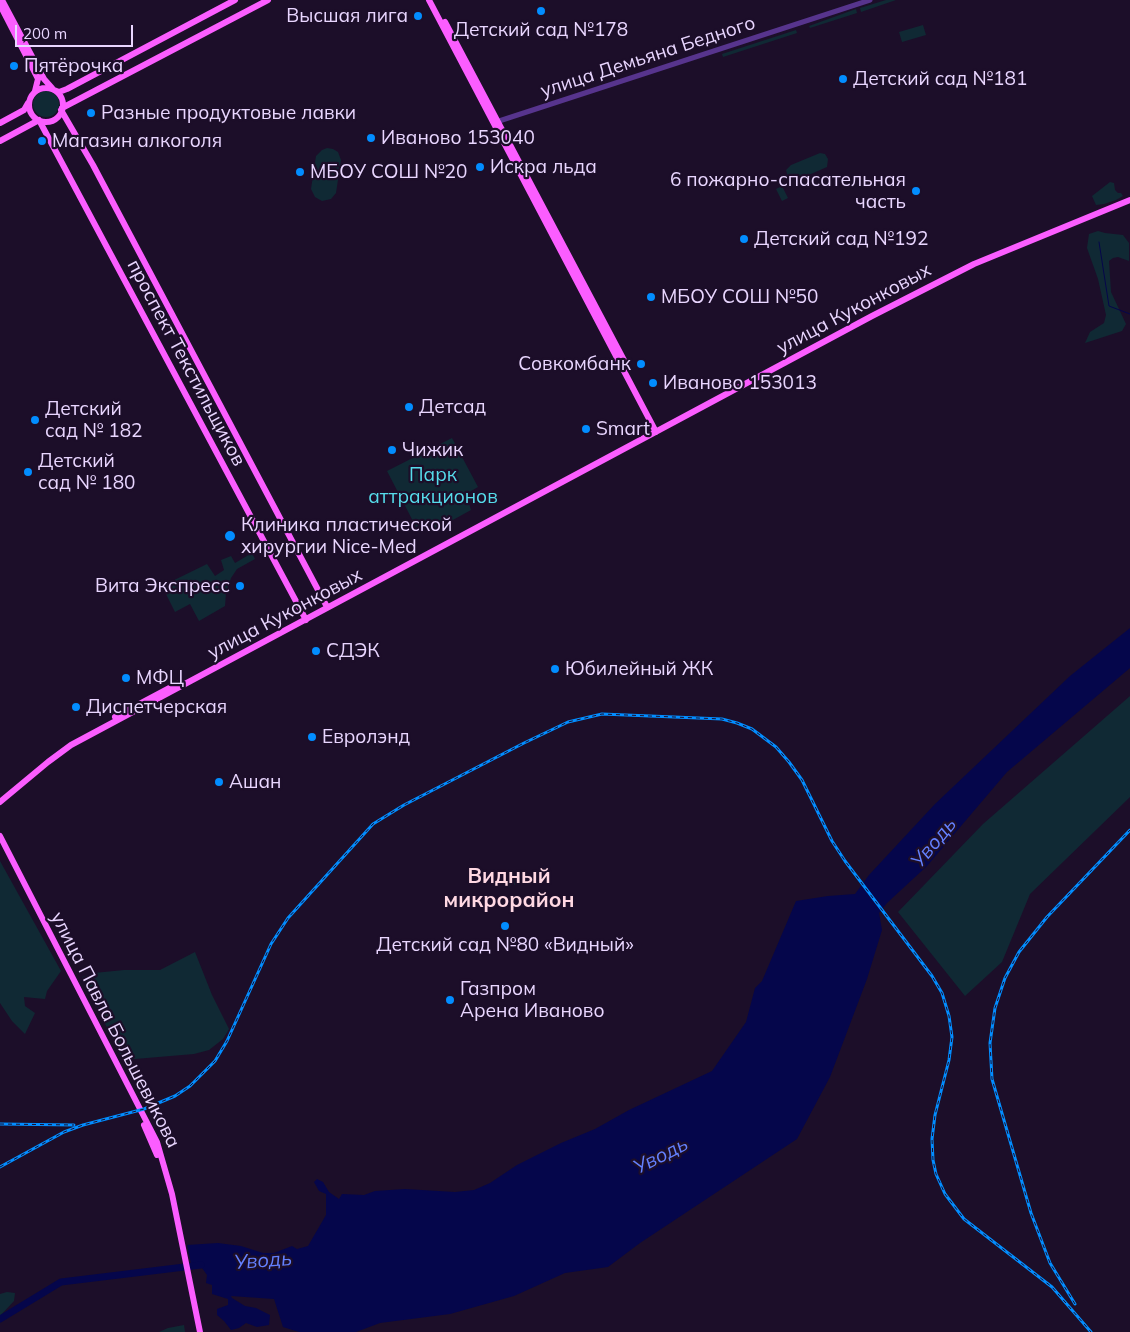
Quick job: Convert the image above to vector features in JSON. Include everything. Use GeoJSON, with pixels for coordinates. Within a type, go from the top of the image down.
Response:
{"type":"FeatureCollection","features":[{"type":"Feature","properties":{"kind":"main road"},"geometry":{"type":"LineString","coordinates":[[34,92],[41,88],[53,89],[59,92],[67,89],[235,0]]}},
{"type":"Feature","properties":{"kind":"main road"},"geometry":{"type":"LineString","coordinates":[[0,141],[39,120],[48,121],[54,119],[62,109],[268,0]]}},
{"type":"Feature","properties":{"kind":"main road"},"geometry":{"type":"LineString","coordinates":[[428,0],[455,45],[657,429]]}},
{"type":"Feature","properties":{"kind":"main road"},"geometry":{"type":"LineString","coordinates":[[433,0],[450,36]]}},
{"type":"Feature","properties":{"kind":"main road"},"geometry":{"type":"LineString","coordinates":[[2,3],[44,79],[62,99],[62,109]]}},
{"type":"Feature","properties":{"kind":"main road"},"geometry":{"type":"LineString","coordinates":[[0,122],[24,110],[37,88],[38,79],[2,3]]}},
{"type":"Feature","properties":{"kind":"main road"},"geometry":{"type":"LineString","coordinates":[[29,102],[30,112],[39,120]]}},
{"type":"Feature","properties":{"kind":"main road","name":"проспект Текстильщиков"},"geometry":{"type":"LineString","coordinates":[[62,109],[320,595],[323,606]]}},
{"type":"Feature","properties":{"kind":"main road","name":"проспект Текстильщиков"},"geometry":{"type":"LineString","coordinates":[[39,120],[305,618]]}},
{"type":"Feature","properties":{"kind":"main road","name":"улица Куконковых"},"geometry":{"type":"LineString","coordinates":[[0,797],[45,759],[70,742],[315,614],[820,342],[974,264],[1130,198]]}},
{"type":"Feature","properties":{"kind":"main road","name":"улица Куконковых"},"geometry":{"type":"LineString","coordinates":[[315,614],[323,606],[540,492]]}},
{"type":"Feature","properties":{"kind":"main road","name":"улица Куконковых"},"geometry":{"type":"LineString","coordinates":[[0,802],[48,762],[72,745],[305,618]]}},
{"type":"Feature","properties":{"kind":"main road","name":"улица Павла Большевикова"},"geometry":{"type":"LineString","coordinates":[[0,836],[157,1142],[170,1185],[181,1246]]}},
{"type":"Feature","properties":{"kind":"main road","name":"улица Павла Большевикова"},"geometry":{"type":"LineString","coordinates":[[0,844],[153,1144],[168,1192],[181,1246]]}},
{"type":"Feature","properties":{"kind":"main road"},"geometry":{"type":"LineString","coordinates":[[181,1246],[200,1332]]}},
{"type":"Feature","properties":{"kind":"main road"},"geometry":{"type":"LineString","coordinates":[[188,1281],[196,1332]]}},
{"type":"Feature","properties":{"kind":"street","name":"улица Демьяна Бедного"},"geometry":{"type":"LineString","coordinates":[[496,122],[870,0]]}},
{"type":"Feature","properties":{"kind":"green space"},"geometry":{"type":"Polygon","coordinates":[[[886,0],[896,0],[861,12],[860,8],[886,0]]]}},
{"type":"Feature","properties":{"kind":"green space"},"geometry":{"type":"Polygon","coordinates":[[[856,9],[857,13],[810,28],[809,26],[856,9]]]}},
{"type":"Feature","properties":{"kind":"green space"},"geometry":{"type":"Polygon","coordinates":[[[923,25],[926,35],[902,42],[899,32],[923,25]]]}},
{"type":"Feature","properties":{"kind":"green space"},"geometry":{"type":"Polygon","coordinates":[[[796,30],[797,33],[723,57],[722,54],[796,30]]]}},
{"type":"Feature","properties":{"kind":"green space"},"geometry":{"type":"Polygon","coordinates":[[[46,91],[56,94],[59,104],[56,114],[46,117],[36,114],[33,104],[36,94],[46,91]]]}},
{"type":"Feature","properties":{"kind":"green space"},"geometry":{"type":"Polygon","coordinates":[[[327,148],[338,152],[341,160],[336,193],[331,199],[322,201],[315,197],[311,189],[316,156],[327,148]]]}},
{"type":"Feature","properties":{"kind":"green space"},"geometry":{"type":"Polygon","coordinates":[[[820,153],[825,154],[828,159],[827,167],[797,180],[788,177],[786,170],[791,165],[820,153]]]}},
{"type":"Feature","properties":{"kind":"green space"},"geometry":{"type":"Polygon","coordinates":[[[1110,182],[1114,183],[1115,190],[1123,196],[1104,204],[1096,205],[1092,196],[1110,182]]]}},
{"type":"Feature","properties":{"kind":"green space"},"geometry":{"type":"Polygon","coordinates":[[[782,186],[788,198],[782,201],[776,189],[782,186]]]}},
{"type":"Feature","properties":{"kind":"green space"},"geometry":{"type":"Polygon","coordinates":[[[1098,231],[1123,235],[1129,243],[1129,261],[1118,257],[1109,261],[1111,292],[1126,324],[1122,331],[1085,343],[1090,332],[1104,323],[1106,315],[1098,279],[1087,248],[1089,234],[1098,231]]]}},
{"type":"Feature","properties":{"kind":"green space","name":"Парк аттракционов"},"geometry":{"type":"Polygon","coordinates":[[[452,438],[478,487],[466,494],[471,510],[431,532],[426,522],[416,527],[387,471],[452,438]]]}},
{"type":"Feature","properties":{"kind":"green space"},"geometry":{"type":"Polygon","coordinates":[[[252,553],[255,559],[237,569],[231,578],[226,593],[225,606],[199,621],[190,604],[175,612],[162,586],[207,564],[215,576],[224,570],[221,560],[231,556],[235,563],[252,553]]]}},
{"type":"Feature","properties":{"kind":"green space"},"geometry":{"type":"Polygon","coordinates":[[[1130,696],[1130,797],[1030,894],[1002,962],[965,996],[898,912],[983,824],[1130,696]]]}},
{"type":"Feature","properties":{"kind":"green space"},"geometry":{"type":"Polygon","coordinates":[[[0,861],[61,971],[47,991],[45,999],[24,997],[25,1006],[35,1013],[25,1034],[12,1021],[0,1003],[0,861]]]}},
{"type":"Feature","properties":{"kind":"green space"},"geometry":{"type":"Polygon","coordinates":[[[519,870],[525,877],[519,884],[515,885],[512,883],[509,888],[504,884],[508,879],[510,881],[519,870]]]}},
{"type":"Feature","properties":{"kind":"green space"},"geometry":{"type":"Polygon","coordinates":[[[195,952],[212,995],[229,1029],[223,1039],[209,1050],[194,1054],[123,1060],[82,977],[94,973],[124,970],[160,970],[195,952]]]}},
{"type":"Feature","properties":{"kind":"green space"},"geometry":{"type":"Polygon","coordinates":[[[7,1292],[15,1293],[14,1301],[0,1316],[0,1294],[7,1292]]]}},
{"type":"Feature","properties":{"kind":"green space"},"geometry":{"type":"Polygon","coordinates":[[[184,1325],[185,1332],[159,1332],[168,1328],[184,1325]]]}},
{"type":"Feature","properties":{"kind":"water"},"geometry":{"type":"Polygon","coordinates":[[[1130,628],[1130,668],[1007,772],[927,866],[887,903],[879,913],[882,930],[867,979],[830,1077],[797,1139],[640,1243],[608,1267],[565,1273],[514,1296],[450,1314],[380,1323],[356,1332],[299,1332],[283,1327],[274,1299],[231,1296],[245,1306],[256,1308],[270,1315],[269,1325],[257,1327],[246,1323],[239,1328],[231,1330],[217,1315],[217,1309],[228,1305],[228,1299],[212,1294],[212,1285],[206,1283],[207,1275],[202,1268],[192,1268],[187,1245],[218,1243],[241,1246],[263,1253],[274,1253],[292,1246],[297,1249],[308,1246],[326,1215],[326,1194],[319,1191],[314,1182],[317,1179],[323,1182],[329,1192],[339,1199],[342,1194],[364,1195],[375,1191],[405,1189],[455,1192],[474,1190],[490,1183],[517,1165],[561,1143],[595,1129],[629,1110],[712,1071],[746,1022],[755,988],[762,981],[796,901],[855,894],[869,875],[935,804],[1070,676],[1130,628]]]}},
{"type":"Feature","properties":{"kind":"waterway"},"geometry":{"type":"LineString","coordinates":[[1099,242],[1109,306],[1130,314]]}},
{"type":"Feature","properties":{"kind":"waterway","name":"Уводь"},"geometry":{"type":"LineString","coordinates":[[0,1319],[61,1282],[201,1265]]}},
{"type":"Feature","properties":{"kind":"railway"},"geometry":{"type":"LineString","coordinates":[[0,1167],[64,1132],[144,1109],[175,1096],[190,1086],[215,1061],[227,1041],[271,944],[288,918],[373,824],[404,805],[568,722],[602,714],[722,719],[752,729],[776,747],[789,762],[802,780],[832,841],[845,861],[932,976],[942,993],[949,1016],[952,1037],[949,1060],[935,1115],[932,1139],[936,1174],[945,1194],[964,1219],[1052,1287],[1091,1332]]}},
{"type":"Feature","properties":{"kind":"railway"},"geometry":{"type":"LineString","coordinates":[[1075,1304],[1050,1263],[1031,1213],[992,1079],[990,1043],[995,1008],[1005,978],[1019,952],[1047,917],[1130,830]]}},
{"type":"Feature","properties":{"kind":"railway"},"geometry":{"type":"LineString","coordinates":[[0,1124],[74,1125]]}},
{"type":"Feature","properties":{"kind":"place","name":"Детский сад №178"},"geometry":{"type":"Point","coordinates":[541,11]}},
{"type":"Feature","properties":{"kind":"place","name":"Высшая лига"},"geometry":{"type":"Point","coordinates":[418,16]}},
{"type":"Feature","properties":{"kind":"place","name":"Пятёрочка"},"geometry":{"type":"Point","coordinates":[14,66]}},
{"type":"Feature","properties":{"kind":"place","name":"Детский сад №181"},"geometry":{"type":"Point","coordinates":[843,79]}},
{"type":"Feature","properties":{"kind":"place","name":"Разные продуктовые лавки"},"geometry":{"type":"Point","coordinates":[91,113]}},
{"type":"Feature","properties":{"kind":"place","name":"Иваново 153040"},"geometry":{"type":"Point","coordinates":[371,138]}},
{"type":"Feature","properties":{"kind":"place","name":"Магазин алкоголя"},"geometry":{"type":"Point","coordinates":[42,141]}},
{"type":"Feature","properties":{"kind":"place","name":"Искра льда"},"geometry":{"type":"Point","coordinates":[480,167]}},
{"type":"Feature","properties":{"kind":"place","name":"МБОУ СОШ №20"},"geometry":{"type":"Point","coordinates":[300,172]}},
{"type":"Feature","properties":{"kind":"place","name":"6 пожарно-спасательная часть"},"geometry":{"type":"Point","coordinates":[916,191]}},
{"type":"Feature","properties":{"kind":"place","name":"Детский сад №192"},"geometry":{"type":"Point","coordinates":[744,239]}},
{"type":"Feature","properties":{"kind":"place","name":"МБОУ СОШ №50"},"geometry":{"type":"Point","coordinates":[651,297]}},
{"type":"Feature","properties":{"kind":"place","name":"Совкомбанк"},"geometry":{"type":"Point","coordinates":[641,364]}},
{"type":"Feature","properties":{"kind":"place","name":"Иваново 153013"},"geometry":{"type":"Point","coordinates":[653,383]}},
{"type":"Feature","properties":{"kind":"place","name":"Детсад"},"geometry":{"type":"Point","coordinates":[409,407]}},
{"type":"Feature","properties":{"kind":"place","name":"Детский сад № 182"},"geometry":{"type":"Point","coordinates":[35,420]}},
{"type":"Feature","properties":{"kind":"place","name":"Smart"},"geometry":{"type":"Point","coordinates":[586,429]}},
{"type":"Feature","properties":{"kind":"place","name":"Чижик"},"geometry":{"type":"Point","coordinates":[392,450]}},
{"type":"Feature","properties":{"kind":"place","name":"Детский сад № 180"},"geometry":{"type":"Point","coordinates":[28,472]}},
{"type":"Feature","properties":{"kind":"place","name":"Клиника пластической хирургии Nice-Med"},"geometry":{"type":"Point","coordinates":[230,536]}},
{"type":"Feature","properties":{"kind":"place","name":"Вита Экспресс"},"geometry":{"type":"Point","coordinates":[240,586]}},
{"type":"Feature","properties":{"kind":"place","name":"СДЭК"},"geometry":{"type":"Point","coordinates":[316,651]}},
{"type":"Feature","properties":{"kind":"place","name":"Юбилейный ЖК"},"geometry":{"type":"Point","coordinates":[555,669]}},
{"type":"Feature","properties":{"kind":"place","name":"МФЦ"},"geometry":{"type":"Point","coordinates":[126,678]}},
{"type":"Feature","properties":{"kind":"place","name":"Диспетчерская"},"geometry":{"type":"Point","coordinates":[76,707]}},
{"type":"Feature","properties":{"kind":"place","name":"Евролэнд"},"geometry":{"type":"Point","coordinates":[312,737]}},
{"type":"Feature","properties":{"kind":"place","name":"Ашан"},"geometry":{"type":"Point","coordinates":[219,782]}},
{"type":"Feature","properties":{"kind":"place","name":"Детский сад №80 «Видный»"},"geometry":{"type":"Point","coordinates":[505,926]}},
{"type":"Feature","properties":{"kind":"place","name":"Газпром Арена Иваново"},"geometry":{"type":"Point","coordinates":[450,1000]}},
{"type":"Feature","properties":{"kind":"district","name":"Видный микрорайон"},"geometry":{"type":"Point","coordinates":[509,889]}}]}
